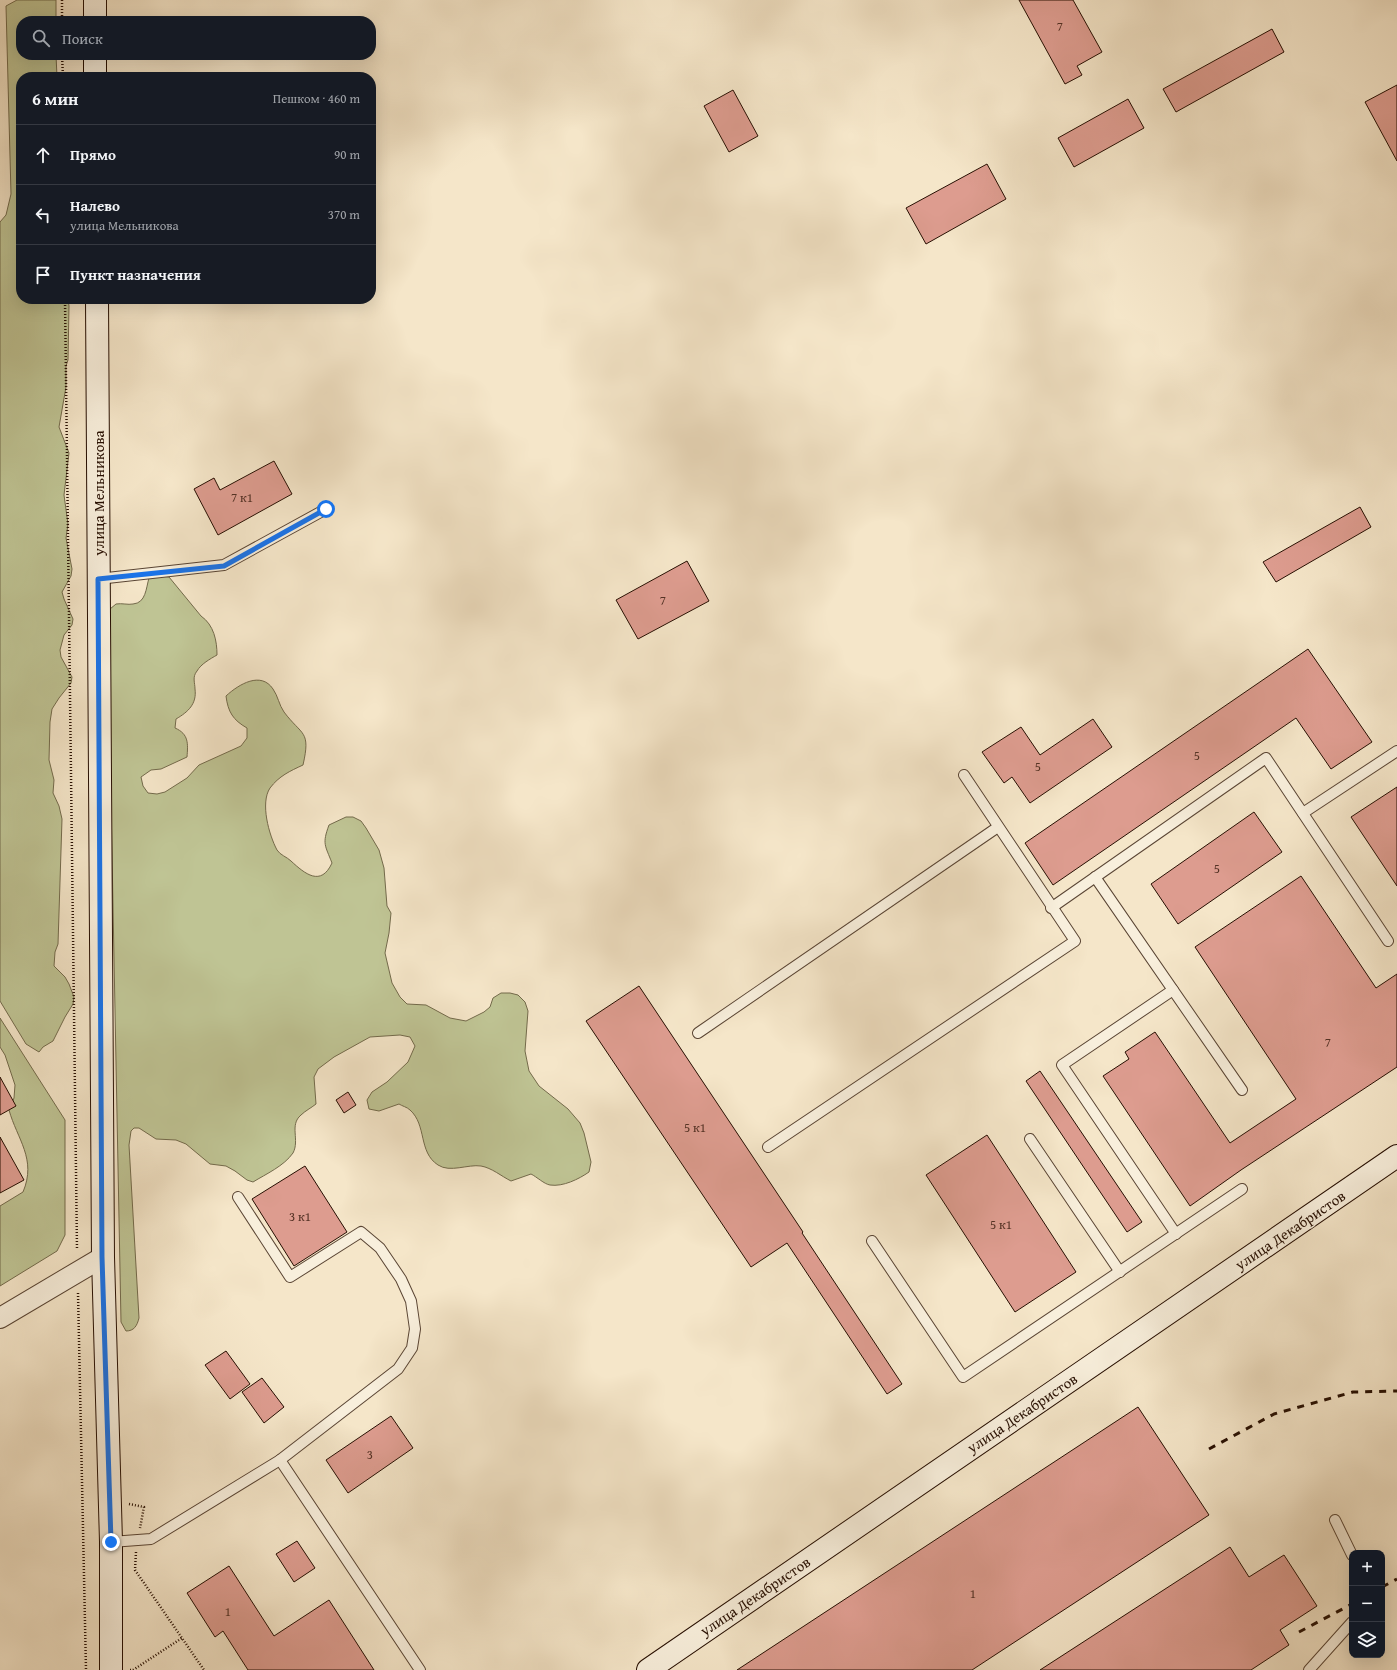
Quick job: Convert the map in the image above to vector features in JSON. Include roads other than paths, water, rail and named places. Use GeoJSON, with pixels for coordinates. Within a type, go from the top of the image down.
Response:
{"type":"FeatureCollection","features":[{"type":"Feature","properties":{"kind":"street"},"geometry":{"type":"LineString","coordinates":[[95,0],[95,16]]}},
{"type":"Feature","properties":{"kind":"street"},"geometry":{"type":"LineString","coordinates":[[95,60],[96,72]]}},
{"type":"Feature","properties":{"kind":"street","name":"улица Мельникова"},"geometry":{"type":"LineString","coordinates":[[97,304],[102,1257],[111,1542],[111,1669]]}},
{"type":"Feature","properties":{"kind":"street","name":"улица Декабристов"},"geometry":{"type":"LineString","coordinates":[[648,1670],[1397,1156]]}},
{"type":"Feature","properties":{"kind":"street"},"geometry":{"type":"LineString","coordinates":[[0,1318],[102,1257]]}},
{"type":"Feature","properties":{"kind":"lane"},"geometry":{"type":"LineString","coordinates":[[98,579],[224,566],[326,509]]}},
{"type":"Feature","properties":{"kind":"lane"},"geometry":{"type":"LineString","coordinates":[[1303,813],[1397,751]]}},
{"type":"Feature","properties":{"kind":"lane"},"geometry":{"type":"LineString","coordinates":[[1051,908],[1266,758],[1388,941]]}},
{"type":"Feature","properties":{"kind":"lane"},"geometry":{"type":"LineString","coordinates":[[768,1146],[1074,941],[964,775]]}},
{"type":"Feature","properties":{"kind":"lane"},"geometry":{"type":"LineString","coordinates":[[698,1033],[998,827]]}},
{"type":"Feature","properties":{"kind":"lane"},"geometry":{"type":"LineString","coordinates":[[1095,877],[1242,1090]]}},
{"type":"Feature","properties":{"kind":"lane"},"geometry":{"type":"LineString","coordinates":[[1174,990],[1062,1065],[1176,1234]]}},
{"type":"Feature","properties":{"kind":"lane"},"geometry":{"type":"LineString","coordinates":[[1030,1139],[1120,1272]]}},
{"type":"Feature","properties":{"kind":"lane"},"geometry":{"type":"LineString","coordinates":[[872,1242],[963,1377],[1242,1189]]}},
{"type":"Feature","properties":{"kind":"lane"},"geometry":{"type":"LineString","coordinates":[[111,1542],[151,1540],[280,1460],[398,1369],[412,1348],[415,1329],[411,1301],[401,1279],[380,1248],[361,1232],[290,1277],[238,1197]]}},
{"type":"Feature","properties":{"kind":"lane"},"geometry":{"type":"LineString","coordinates":[[280,1460],[420,1670]]}},
{"type":"Feature","properties":{"kind":"lane"},"geometry":{"type":"LineString","coordinates":[[1335,1520],[1350,1550]]}},
{"type":"Feature","properties":{"kind":"lane"},"geometry":{"type":"LineString","coordinates":[[1309,1670],[1349,1625]]}},
{"type":"Feature","properties":{"kind":"railway"},"geometry":{"type":"LineString","coordinates":[[1209,1449],[1274,1414],[1353,1392],[1397,1391]]}},
{"type":"Feature","properties":{"kind":"railway"},"geometry":{"type":"LineString","coordinates":[[1384,1586],[1397,1579]]}},
{"type":"Feature","properties":{"kind":"railway"},"geometry":{"type":"LineString","coordinates":[[1299,1632],[1349,1606]]}}]}
